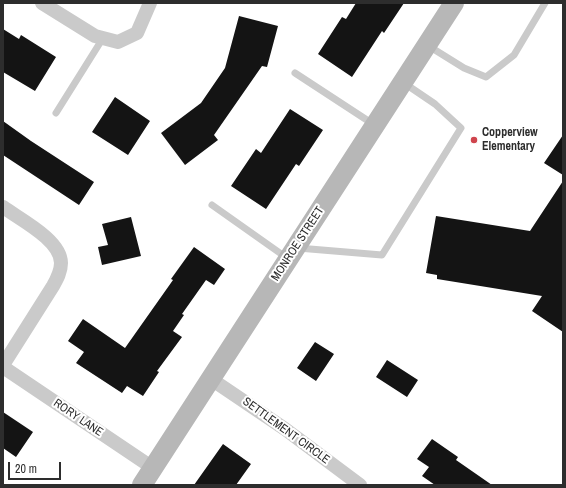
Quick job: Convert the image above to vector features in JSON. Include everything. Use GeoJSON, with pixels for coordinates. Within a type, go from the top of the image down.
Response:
{"type":"FeatureCollection","features":[{"type":"Feature","properties":{"kind":"street"},"geometry":{"type":"LineString","coordinates":[[42,3],[95,36],[118,42],[137,33],[150,3]]}},
{"type":"Feature","properties":{"kind":"street","name":"MONROE STREET"},"geometry":{"type":"LineString","coordinates":[[142,485],[454,3]]}},
{"type":"Feature","properties":{"kind":"street"},"geometry":{"type":"LineString","coordinates":[[3,208],[45,236],[54,244],[60,252],[61,263],[60,274],[3,366]]}},
{"type":"Feature","properties":{"kind":"street","name":"RORY LANE"},"geometry":{"type":"LineString","coordinates":[[3,366],[153,468]]}},
{"type":"Feature","properties":{"kind":"street","name":"SETTLEMENT CIRCLE"},"geometry":{"type":"LineString","coordinates":[[211,379],[285,429],[360,485]]}},
{"type":"Feature","properties":{"kind":"lane"},"geometry":{"type":"LineString","coordinates":[[427,45],[464,68],[486,77],[514,55],[545,3]]}},
{"type":"Feature","properties":{"kind":"lane"},"geometry":{"type":"LineString","coordinates":[[56,113],[103,38]]}},
{"type":"Feature","properties":{"kind":"lane"},"geometry":{"type":"LineString","coordinates":[[295,73],[375,125]]}},
{"type":"Feature","properties":{"kind":"lane"},"geometry":{"type":"LineString","coordinates":[[212,205],[292,254],[382,255],[461,128],[435,104],[403,82]]}},
{"type":"Feature","properties":{"kind":"building"},"geometry":{"type":"Polygon","coordinates":[[[356,3],[404,3],[384,33],[382,31],[352,77],[318,54],[342,17],[346,19],[356,3]]]}},
{"type":"Feature","properties":{"kind":"building"},"geometry":{"type":"Polygon","coordinates":[[[239,16],[278,26],[267,67],[262,66],[214,135],[218,140],[185,165],[161,133],[201,103],[225,68],[239,16]]]}},
{"type":"Feature","properties":{"kind":"building"},"geometry":{"type":"Polygon","coordinates":[[[3,29],[19,39],[21,35],[56,57],[35,91],[3,72],[3,29]]]}},
{"type":"Feature","properties":{"kind":"building"},"geometry":{"type":"Polygon","coordinates":[[[115,97],[150,121],[128,155],[92,132],[115,97]]]}},
{"type":"Feature","properties":{"kind":"building"},"geometry":{"type":"Polygon","coordinates":[[[290,109],[323,130],[299,166],[296,164],[266,209],[231,186],[256,149],[261,153],[290,109]]]}},
{"type":"Feature","properties":{"kind":"building"},"geometry":{"type":"Polygon","coordinates":[[[3,121],[94,182],[79,205],[3,155],[3,121]]]}},
{"type":"Feature","properties":{"kind":"building"},"geometry":{"type":"Polygon","coordinates":[[[563,135],[563,175],[544,163],[563,135]]]}},
{"type":"Feature","properties":{"kind":"building"},"geometry":{"type":"Polygon","coordinates":[[[563,181],[563,332],[532,311],[542,296],[437,279],[437,275],[426,273],[436,216],[530,231],[563,181]]]}},
{"type":"Feature","properties":{"kind":"building"},"geometry":{"type":"Polygon","coordinates":[[[131,217],[141,256],[102,265],[98,247],[108,245],[102,224],[131,217]]]}},
{"type":"Feature","properties":{"kind":"building"},"geometry":{"type":"Polygon","coordinates":[[[194,247],[225,269],[214,285],[206,280],[182,314],[184,315],[173,331],[182,337],[157,371],[159,372],[143,396],[127,386],[122,393],[76,363],[84,352],[68,341],[83,319],[125,348],[173,280],[171,279],[194,247]]]}},
{"type":"Feature","properties":{"kind":"building"},"geometry":{"type":"Polygon","coordinates":[[[315,342],[334,354],[316,381],[297,368],[315,342]]]}},
{"type":"Feature","properties":{"kind":"building"},"geometry":{"type":"Polygon","coordinates":[[[387,360],[418,380],[407,397],[376,377],[387,360]]]}},
{"type":"Feature","properties":{"kind":"building"},"geometry":{"type":"Polygon","coordinates":[[[3,412],[33,432],[16,457],[3,448],[3,412]]]}},
{"type":"Feature","properties":{"kind":"building"},"geometry":{"type":"Polygon","coordinates":[[[432,439],[458,457],[456,460],[492,485],[435,485],[422,476],[429,467],[417,459],[432,439]]]}},
{"type":"Feature","properties":{"kind":"building"},"geometry":{"type":"Polygon","coordinates":[[[223,444],[251,464],[236,485],[194,485],[223,444]]]}},
{"type":"Feature","properties":{"kind":"place","name":"Copperview Elementary"},"geometry":{"type":"Point","coordinates":[474,140]}}]}
